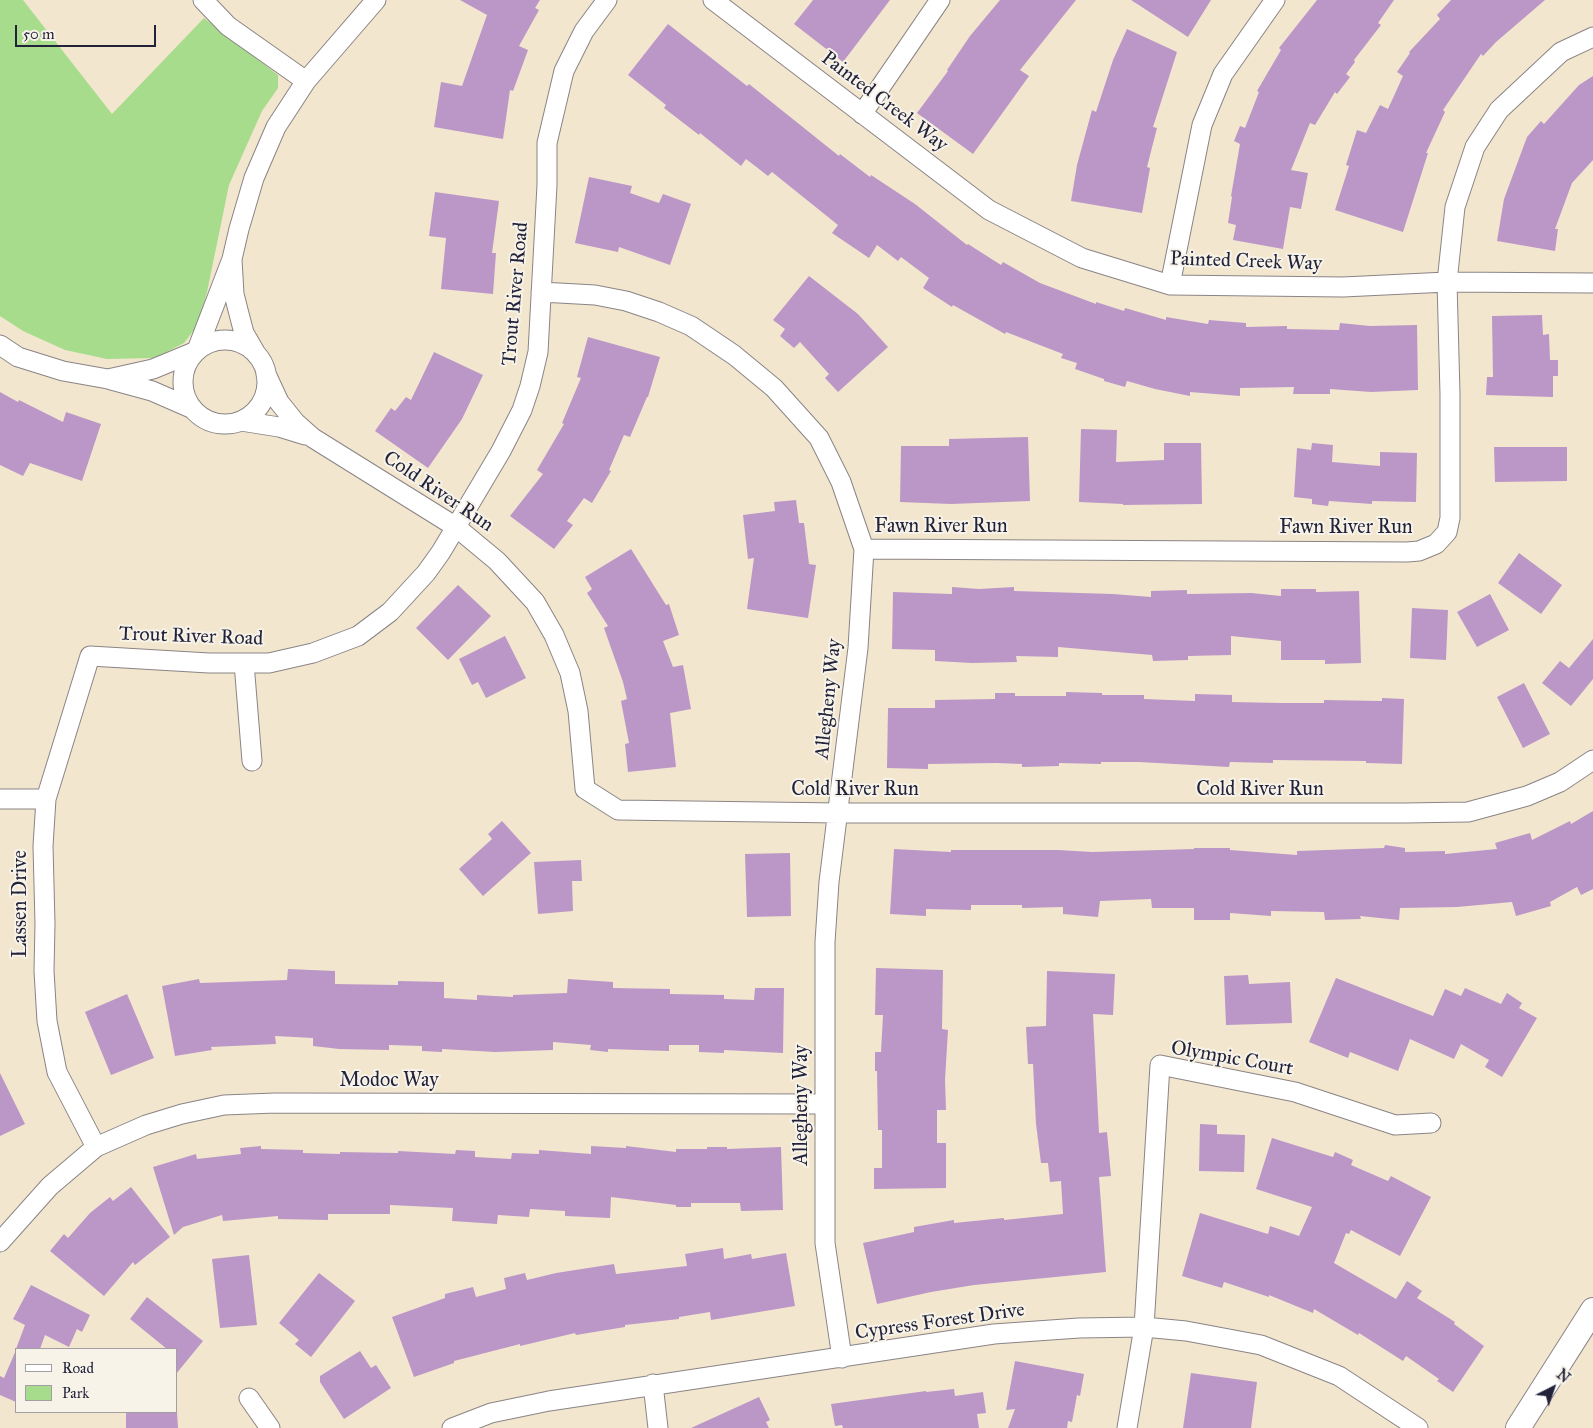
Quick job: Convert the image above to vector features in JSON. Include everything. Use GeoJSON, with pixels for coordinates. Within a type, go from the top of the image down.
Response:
{"type":"FeatureCollection","features":[{"type":"Feature","properties":{"kind":"street"},"geometry":{"type":"LineString","coordinates":[[203,0],[228,26],[306,81]]}},
{"type":"Feature","properties":{"kind":"street"},"geometry":{"type":"LineString","coordinates":[[191,408],[183,391],[182,380],[184,370],[196,351],[232,259],[254,178],[276,127],[306,81],[376,0]]}},
{"type":"Feature","properties":{"kind":"street","name":"Trout River Road"},"geometry":{"type":"LineString","coordinates":[[90,656],[209,663],[268,663],[313,653],[358,636],[390,612],[426,573],[501,451],[522,410],[538,352],[547,186],[547,143],[564,72],[584,31],[607,0]]}},
{"type":"Feature","properties":{"kind":"street","name":"Painted Creek Way"},"geometry":{"type":"LineString","coordinates":[[714,0],[989,210],[1082,258],[1170,285],[1343,287],[1447,282],[1593,283]]}},
{"type":"Feature","properties":{"kind":"street"},"geometry":{"type":"LineString","coordinates":[[862,114],[940,0]]}},
{"type":"Feature","properties":{"kind":"street"},"geometry":{"type":"LineString","coordinates":[[1170,285],[1202,125],[1224,74],[1274,0]]}},
{"type":"Feature","properties":{"kind":"street","name":"Fawn River Run"},"geometry":{"type":"LineString","coordinates":[[864,549],[1407,552],[1419,551],[1436,544],[1447,532],[1450,518],[1450,394],[1447,282],[1455,207],[1474,147],[1499,110],[1561,52],[1593,37]]}},
{"type":"Feature","properties":{"kind":"street"},"geometry":{"type":"LineString","coordinates":[[0,345],[18,357],[63,371],[108,379],[152,391],[191,408],[210,422],[230,424],[241,422],[258,409],[263,400],[266,391],[266,374],[262,362],[244,333],[234,294],[232,259]]}},
{"type":"Feature","properties":{"kind":"street","name":"Allegheny Way"},"geometry":{"type":"LineString","coordinates":[[541,292],[596,295],[626,301],[659,312],[691,326],[734,354],[774,388],[818,438],[841,482],[864,549],[858,648],[829,882],[825,942],[825,1243],[842,1358]]}},
{"type":"Feature","properties":{"kind":"street"},"geometry":{"type":"LineString","coordinates":[[108,379],[154,369],[196,351],[211,342],[221,340],[240,342],[255,353]]}},
{"type":"Feature","properties":{"kind":"street","name":"Cold River Run"},"geometry":{"type":"LineString","coordinates":[[266,374],[279,402],[288,414],[313,438],[456,527],[497,561],[535,602],[554,635],[570,673],[578,711],[586,789],[618,810],[838,813],[1468,812],[1535,792],[1560,782],[1593,760]]}},
{"type":"Feature","properties":{"kind":"street","name":"Cold River Run"},"geometry":{"type":"LineString","coordinates":[[241,422],[279,427],[313,438]]}},
{"type":"Feature","properties":{"kind":"street","name":"Lassen Drive"},"geometry":{"type":"LineString","coordinates":[[90,656],[46,799],[43,846],[44,971],[47,1021],[57,1072],[96,1147]]}},
{"type":"Feature","properties":{"kind":"street"},"geometry":{"type":"LineString","coordinates":[[244,663],[252,761]]}},
{"type":"Feature","properties":{"kind":"street"},"geometry":{"type":"LineString","coordinates":[[0,799],[46,799]]}},
{"type":"Feature","properties":{"kind":"street","name":"Olympic Court"},"geometry":{"type":"LineString","coordinates":[[1144,1328],[1160,1065],[1295,1092],[1396,1125],[1431,1123]]}},
{"type":"Feature","properties":{"kind":"street","name":"Modoc Way"},"geometry":{"type":"LineString","coordinates":[[0,1242],[50,1186],[96,1147],[155,1122],[224,1105],[275,1103],[824,1104]]}},
{"type":"Feature","properties":{"kind":"street"},"geometry":{"type":"LineString","coordinates":[[1518,1428],[1593,1310]]}},
{"type":"Feature","properties":{"kind":"street","name":"Cypress Forest Drive"},"geometry":{"type":"LineString","coordinates":[[452,1428],[491,1413],[549,1400],[994,1334],[1079,1328],[1144,1328],[1186,1330],[1261,1345],[1339,1376],[1418,1428]]}},
{"type":"Feature","properties":{"kind":"street"},"geometry":{"type":"LineString","coordinates":[[1127,1428],[1144,1328]]}},
{"type":"Feature","properties":{"kind":"street"},"geometry":{"type":"LineString","coordinates":[[653,1384],[658,1428]]}},
{"type":"Feature","properties":{"kind":"street"},"geometry":{"type":"LineString","coordinates":[[249,1398],[270,1428]]}},
{"type":"Feature","properties":{"kind":"green space"},"geometry":{"type":"Polygon","coordinates":[[[0,0],[23,0],[112,114],[204,18],[278,75],[278,88],[262,111],[229,185],[207,292],[198,325],[184,343],[155,358],[107,359],[65,350],[23,331],[0,316],[0,0]]]}},
{"type":"Feature","properties":{"kind":"building"},"geometry":{"type":"Polygon","coordinates":[[[460,0],[540,0],[535,8],[539,10],[519,46],[528,50],[513,91],[510,90],[503,139],[434,127],[441,82],[462,86],[487,15],[460,0]]]}},
{"type":"Feature","properties":{"kind":"building"},"geometry":{"type":"Polygon","coordinates":[[[813,0],[890,0],[843,62],[794,24],[813,0]]]}},
{"type":"Feature","properties":{"kind":"building"},"geometry":{"type":"Polygon","coordinates":[[[1000,0],[1076,0],[1020,70],[1029,76],[973,154],[917,113],[948,71],[970,36],[1000,0]]]}},
{"type":"Feature","properties":{"kind":"building"},"geometry":{"type":"Polygon","coordinates":[[[1131,0],[1211,0],[1188,37],[1131,0]]]}},
{"type":"Feature","properties":{"kind":"building"},"geometry":{"type":"Polygon","coordinates":[[[1317,0],[1394,0],[1378,23],[1381,25],[1354,60],[1355,62],[1346,74],[1350,77],[1337,94],[1335,92],[1315,125],[1310,123],[1291,170],[1308,173],[1301,209],[1290,207],[1283,249],[1233,240],[1236,225],[1228,223],[1240,144],[1234,141],[1240,126],[1245,128],[1259,92],[1257,91],[1281,50],[1279,48],[1317,0]]]}},
{"type":"Feature","properties":{"kind":"building"},"geometry":{"type":"Polygon","coordinates":[[[1451,0],[1545,0],[1496,42],[1483,56],[1481,54],[1443,110],[1445,112],[1426,153],[1428,153],[1403,232],[1335,210],[1349,166],[1346,165],[1357,130],[1366,133],[1380,105],[1388,109],[1403,76],[1397,72],[1409,52],[1440,19],[1437,15],[1451,0]]]}},
{"type":"Feature","properties":{"kind":"building"},"geometry":{"type":"Polygon","coordinates":[[[668,24],[747,86],[749,84],[839,156],[840,154],[870,177],[871,175],[915,204],[967,245],[1001,265],[1003,262],[1040,283],[1096,304],[1096,302],[1124,311],[1125,308],[1166,320],[1166,317],[1208,324],[1209,320],[1246,323],[1246,327],[1287,326],[1287,329],[1339,330],[1340,323],[1370,326],[1417,325],[1418,390],[1371,392],[1330,389],[1330,394],[1293,394],[1294,387],[1240,388],[1240,396],[1190,392],[1190,396],[1127,381],[1125,387],[1075,369],[1077,363],[1061,358],[1063,354],[1006,332],[1005,334],[953,305],[952,307],[923,288],[929,278],[901,257],[898,261],[877,245],[869,258],[832,233],[838,225],[772,172],[768,176],[746,159],[741,166],[700,133],[699,135],[664,108],[666,105],[628,75],[668,24]]]}},
{"type":"Feature","properties":{"kind":"building"},"geometry":{"type":"Polygon","coordinates":[[[1127,29],[1177,52],[1153,127],[1157,128],[1147,167],[1150,168],[1142,213],[1071,201],[1077,165],[1092,110],[1096,112],[1113,60],[1127,29]]]}},
{"type":"Feature","properties":{"kind":"building"},"geometry":{"type":"Polygon","coordinates":[[[1593,76],[1593,160],[1572,183],[1555,229],[1558,229],[1555,251],[1497,241],[1504,199],[1527,137],[1541,121],[1544,124],[1579,85],[1593,76]]]}},
{"type":"Feature","properties":{"kind":"building"},"geometry":{"type":"Polygon","coordinates":[[[589,177],[632,186],[630,193],[659,203],[663,194],[691,204],[670,265],[619,247],[618,252],[575,243],[589,177]]]}},
{"type":"Feature","properties":{"kind":"building"},"geometry":{"type":"Polygon","coordinates":[[[435,192],[499,201],[492,253],[496,253],[493,294],[441,289],[446,238],[429,236],[435,192]]]}},
{"type":"Feature","properties":{"kind":"building"},"geometry":{"type":"Polygon","coordinates":[[[809,276],[858,314],[888,347],[838,392],[825,378],[829,374],[800,342],[794,348],[780,336],[785,329],[773,320],[809,276]]]}},
{"type":"Feature","properties":{"kind":"building"},"geometry":{"type":"Polygon","coordinates":[[[1542,315],[1543,335],[1549,334],[1550,360],[1558,360],[1558,376],[1553,376],[1553,397],[1486,395],[1487,377],[1493,377],[1492,316],[1542,315]]]}},
{"type":"Feature","properties":{"kind":"building"},"geometry":{"type":"Polygon","coordinates":[[[588,337],[660,357],[648,397],[630,437],[624,435],[609,470],[611,471],[592,503],[584,498],[567,521],[573,525],[554,549],[510,516],[543,474],[537,470],[564,424],[562,423],[581,378],[577,377],[588,337]]]}},
{"type":"Feature","properties":{"kind":"building"},"geometry":{"type":"Polygon","coordinates":[[[434,352],[483,375],[462,419],[428,468],[375,431],[391,408],[395,411],[406,397],[411,400],[434,352]]]}},
{"type":"Feature","properties":{"kind":"building"},"geometry":{"type":"Polygon","coordinates":[[[0,392],[63,422],[66,412],[101,424],[82,481],[30,463],[23,476],[0,465],[0,392]]]}},
{"type":"Feature","properties":{"kind":"building"},"geometry":{"type":"Polygon","coordinates":[[[1081,429],[1117,430],[1116,462],[1164,460],[1164,443],[1201,443],[1202,504],[1123,505],[1079,502],[1081,429]]]}},
{"type":"Feature","properties":{"kind":"building"},"geometry":{"type":"Polygon","coordinates":[[[1028,437],[1030,501],[951,504],[900,502],[901,446],[949,446],[949,439],[1028,437]]]}},
{"type":"Feature","properties":{"kind":"building"},"geometry":{"type":"Polygon","coordinates":[[[1312,443],[1333,445],[1332,462],[1380,466],[1380,452],[1417,453],[1416,502],[1372,501],[1372,504],[1329,501],[1328,506],[1312,504],[1312,499],[1294,497],[1297,448],[1311,450],[1312,443]]]}},
{"type":"Feature","properties":{"kind":"building"},"geometry":{"type":"Polygon","coordinates":[[[1494,447],[1567,447],[1567,481],[1495,482],[1494,447]]]}},
{"type":"Feature","properties":{"kind":"building"},"geometry":{"type":"Polygon","coordinates":[[[796,500],[799,523],[804,523],[809,564],[816,565],[808,618],[747,609],[754,558],[748,559],[743,515],[775,511],[774,502],[796,500]]]}},
{"type":"Feature","properties":{"kind":"building"},"geometry":{"type":"Polygon","coordinates":[[[631,549],[666,605],[669,604],[679,635],[663,641],[673,667],[683,665],[691,709],[670,713],[676,767],[628,772],[625,744],[629,743],[621,701],[627,699],[604,628],[608,626],[587,593],[592,589],[585,577],[631,549]]]}},
{"type":"Feature","properties":{"kind":"building"},"geometry":{"type":"Polygon","coordinates":[[[1519,553],[1562,585],[1541,614],[1498,583],[1519,553]]]}},
{"type":"Feature","properties":{"kind":"building"},"geometry":{"type":"Polygon","coordinates":[[[458,585],[491,616],[448,660],[416,628],[458,585]]]}},
{"type":"Feature","properties":{"kind":"building"},"geometry":{"type":"Polygon","coordinates":[[[952,587],[979,589],[1014,587],[1014,591],[1151,597],[1151,591],[1187,590],[1187,594],[1251,593],[1281,596],[1281,589],[1316,589],[1316,592],[1359,591],[1361,663],[1325,664],[1325,660],[1281,660],[1281,641],[1231,636],[1231,655],[1188,656],[1188,660],[1153,661],[1152,655],[1058,647],[1058,657],[1016,656],[1017,662],[972,663],[935,661],[935,650],[892,649],[893,592],[952,594],[952,587]]]}},
{"type":"Feature","properties":{"kind":"building"},"geometry":{"type":"Polygon","coordinates":[[[1490,594],[1509,630],[1477,647],[1457,612],[1490,594]]]}},
{"type":"Feature","properties":{"kind":"building"},"geometry":{"type":"Polygon","coordinates":[[[1412,608],[1448,610],[1446,660],[1410,658],[1412,608]]]}},
{"type":"Feature","properties":{"kind":"building"},"geometry":{"type":"Polygon","coordinates":[[[505,636],[526,678],[486,698],[478,682],[472,685],[459,659],[505,636]]]}},
{"type":"Feature","properties":{"kind":"building"},"geometry":{"type":"Polygon","coordinates":[[[1593,639],[1593,679],[1571,706],[1542,683],[1560,661],[1569,668],[1593,639]]]}},
{"type":"Feature","properties":{"kind":"building"},"geometry":{"type":"Polygon","coordinates":[[[1524,683],[1550,734],[1523,748],[1497,697],[1524,683]]]}},
{"type":"Feature","properties":{"kind":"building"},"geometry":{"type":"Polygon","coordinates":[[[1066,692],[1102,693],[1102,695],[1144,695],[1144,699],[1195,701],[1195,694],[1232,695],[1232,702],[1324,703],[1324,700],[1382,701],[1382,698],[1404,699],[1402,764],[1366,763],[1366,761],[1273,760],[1273,763],[1230,762],[1229,767],[1101,762],[1101,764],[1059,763],[1059,766],[1022,767],[1022,764],[996,763],[928,764],[928,769],[887,768],[888,708],[935,708],[935,700],[995,699],[995,693],[1015,693],[1015,696],[1066,696],[1066,692]]]}},
{"type":"Feature","properties":{"kind":"building"},"geometry":{"type":"Polygon","coordinates":[[[1593,811],[1593,889],[1581,895],[1577,887],[1550,902],[1551,906],[1516,916],[1512,902],[1457,907],[1400,908],[1399,920],[1360,916],[1361,919],[1325,920],[1324,912],[1271,911],[1271,916],[1230,913],[1230,920],[1194,920],[1194,908],[1152,908],[1151,899],[1100,901],[1098,917],[1063,914],[1063,907],[1022,908],[1022,905],[971,905],[971,910],[926,909],[926,916],[890,914],[894,849],[951,852],[951,850],[1058,850],[1092,852],[1230,848],[1230,850],[1297,855],[1297,851],[1384,848],[1385,845],[1405,848],[1405,852],[1445,851],[1445,854],[1497,849],[1495,843],[1530,833],[1532,840],[1570,821],[1571,824],[1593,811]]]}},
{"type":"Feature","properties":{"kind":"building"},"geometry":{"type":"Polygon","coordinates":[[[502,821],[531,853],[483,896],[459,869],[492,839],[488,834],[502,821]]]}},
{"type":"Feature","properties":{"kind":"building"},"geometry":{"type":"Polygon","coordinates":[[[790,853],[791,916],[747,917],[745,854],[790,853]]]}},
{"type":"Feature","properties":{"kind":"building"},"geometry":{"type":"Polygon","coordinates":[[[581,860],[582,881],[572,881],[573,911],[538,914],[534,862],[581,860]]]}},
{"type":"Feature","properties":{"kind":"building"},"geometry":{"type":"Polygon","coordinates":[[[876,968],[943,970],[942,1029],[948,1030],[945,1080],[946,1110],[937,1110],[937,1143],[946,1143],[946,1188],[874,1189],[874,1168],[882,1168],[882,1130],[878,1130],[875,1052],[881,1052],[883,1015],[875,1015],[876,968]]]}},
{"type":"Feature","properties":{"kind":"building"},"geometry":{"type":"Polygon","coordinates":[[[288,969],[335,971],[335,984],[398,985],[398,981],[444,982],[444,998],[477,1000],[477,995],[513,997],[513,995],[567,993],[568,979],[613,982],[613,988],[670,989],[670,994],[724,995],[724,999],[754,1000],[755,988],[784,988],[783,1053],[724,1050],[724,1053],[699,1052],[699,1045],[669,1045],[669,1051],[608,1049],[608,1052],[590,1050],[591,1045],[553,1042],[553,1050],[495,1052],[442,1049],[442,1052],[422,1051],[422,1046],[389,1045],[389,1050],[339,1049],[313,1046],[313,1038],[275,1036],[276,1044],[211,1047],[212,1050],[175,1056],[162,986],[199,979],[200,983],[287,980],[288,969]]]}},
{"type":"Feature","properties":{"kind":"building"},"geometry":{"type":"Polygon","coordinates":[[[1047,971],[1115,974],[1113,1015],[1093,1014],[1099,1133],[1107,1132],[1111,1176],[1099,1177],[1106,1272],[974,1285],[877,1304],[863,1243],[914,1232],[914,1227],[954,1220],[954,1223],[1063,1214],[1061,1181],[1050,1182],[1048,1163],[1041,1163],[1036,1124],[1033,1064],[1028,1064],[1026,1027],[1046,1026],[1047,971]]]}},
{"type":"Feature","properties":{"kind":"building"},"geometry":{"type":"Polygon","coordinates":[[[1248,975],[1249,984],[1290,982],[1292,1023],[1226,1025],[1224,976],[1248,975]]]}},
{"type":"Feature","properties":{"kind":"building"},"geometry":{"type":"Polygon","coordinates":[[[1336,978],[1433,1016],[1445,989],[1461,996],[1465,988],[1501,1004],[1507,993],[1522,1003],[1519,1008],[1537,1018],[1502,1077],[1485,1067],[1489,1060],[1461,1044],[1454,1059],[1410,1039],[1398,1071],[1350,1052],[1348,1058],[1309,1042],[1336,978]]]}},
{"type":"Feature","properties":{"kind":"building"},"geometry":{"type":"Polygon","coordinates":[[[127,994],[154,1058],[111,1075],[85,1012],[127,994]]]}},
{"type":"Feature","properties":{"kind":"building"},"geometry":{"type":"Polygon","coordinates":[[[0,1073],[25,1124],[0,1136],[0,1073]]]}},
{"type":"Feature","properties":{"kind":"building"},"geometry":{"type":"Polygon","coordinates":[[[1200,1124],[1217,1125],[1217,1134],[1245,1135],[1244,1172],[1199,1171],[1200,1124]]]}},
{"type":"Feature","properties":{"kind":"building"},"geometry":{"type":"Polygon","coordinates":[[[1272,1138],[1333,1157],[1335,1152],[1353,1160],[1351,1165],[1388,1181],[1391,1176],[1431,1197],[1400,1256],[1351,1230],[1349,1234],[1346,1233],[1334,1263],[1396,1299],[1407,1281],[1422,1291],[1417,1298],[1455,1322],[1454,1324],[1484,1346],[1453,1392],[1437,1381],[1439,1379],[1406,1356],[1403,1361],[1359,1333],[1358,1335],[1314,1309],[1313,1313],[1269,1295],[1269,1297],[1224,1282],[1222,1288],[1182,1276],[1200,1213],[1268,1234],[1270,1226],[1299,1236],[1312,1207],[1256,1189],[1272,1138]]]}},
{"type":"Feature","properties":{"kind":"building"},"geometry":{"type":"Polygon","coordinates":[[[261,1146],[261,1149],[303,1150],[303,1153],[340,1154],[340,1152],[398,1153],[398,1151],[455,1154],[456,1150],[475,1151],[475,1157],[511,1159],[512,1153],[539,1154],[539,1150],[591,1154],[591,1146],[626,1148],[626,1146],[676,1152],[676,1149],[707,1149],[707,1147],[727,1147],[727,1149],[781,1147],[783,1210],[741,1211],[740,1203],[691,1203],[691,1207],[676,1207],[676,1205],[611,1197],[610,1218],[565,1216],[565,1211],[530,1209],[529,1217],[498,1215],[497,1224],[452,1221],[453,1208],[390,1205],[390,1214],[328,1214],[328,1220],[278,1219],[278,1216],[223,1221],[222,1215],[183,1227],[174,1235],[153,1167],[196,1154],[197,1159],[241,1154],[240,1148],[261,1146]]]}},
{"type":"Feature","properties":{"kind":"building"},"geometry":{"type":"Polygon","coordinates":[[[131,1187],[170,1237],[135,1265],[133,1262],[104,1296],[50,1251],[64,1234],[68,1238],[90,1213],[110,1197],[113,1201],[131,1187]]]}},
{"type":"Feature","properties":{"kind":"building"},"geometry":{"type":"Polygon","coordinates":[[[723,1248],[724,1259],[751,1254],[752,1259],[786,1253],[795,1306],[711,1320],[710,1312],[679,1317],[679,1319],[625,1325],[625,1327],[576,1335],[575,1333],[520,1346],[520,1344],[454,1361],[454,1363],[414,1377],[392,1317],[445,1298],[445,1294],[473,1287],[476,1297],[506,1289],[504,1278],[525,1273],[527,1280],[556,1273],[614,1264],[616,1274],[687,1266],[685,1254],[723,1248]]]}},
{"type":"Feature","properties":{"kind":"building"},"geometry":{"type":"Polygon","coordinates":[[[249,1255],[257,1325],[220,1328],[212,1259],[249,1255]]]}},
{"type":"Feature","properties":{"kind":"building"},"geometry":{"type":"Polygon","coordinates":[[[319,1273],[355,1301],[311,1357],[295,1344],[299,1340],[279,1323],[319,1273]]]}},
{"type":"Feature","properties":{"kind":"building"},"geometry":{"type":"Polygon","coordinates":[[[31,1285],[90,1315],[82,1332],[77,1329],[69,1347],[45,1335],[40,1348],[16,1348],[25,1325],[13,1319],[31,1285]]]}},
{"type":"Feature","properties":{"kind":"building"},"geometry":{"type":"Polygon","coordinates":[[[147,1297],[203,1341],[178,1372],[178,1348],[166,1348],[130,1319],[147,1297]]]}},
{"type":"Feature","properties":{"kind":"building"},"geometry":{"type":"Polygon","coordinates":[[[360,1351],[371,1368],[376,1365],[391,1388],[344,1419],[320,1382],[320,1376],[360,1351]]]}},
{"type":"Feature","properties":{"kind":"building"},"geometry":{"type":"Polygon","coordinates":[[[15,1352],[15,1402],[0,1395],[0,1376],[4,1378],[15,1352]]]}},
{"type":"Feature","properties":{"kind":"building"},"geometry":{"type":"Polygon","coordinates":[[[1015,1361],[1084,1374],[1080,1396],[1077,1395],[1072,1422],[1068,1421],[1067,1428],[1008,1428],[1015,1409],[1006,1410],[1015,1361]]]}},
{"type":"Feature","properties":{"kind":"building"},"geometry":{"type":"Polygon","coordinates":[[[1191,1373],[1257,1382],[1251,1428],[1183,1428],[1191,1373]]]}},
{"type":"Feature","properties":{"kind":"building"},"geometry":{"type":"Polygon","coordinates":[[[954,1389],[955,1396],[983,1392],[986,1413],[977,1414],[979,1428],[843,1428],[842,1425],[835,1426],[831,1404],[954,1389]]]}},
{"type":"Feature","properties":{"kind":"building"},"geometry":{"type":"Polygon","coordinates":[[[759,1397],[770,1420],[766,1422],[769,1428],[691,1428],[759,1397]]]}},
{"type":"Feature","properties":{"kind":"building"},"geometry":{"type":"Polygon","coordinates":[[[126,1413],[177,1413],[178,1428],[126,1428],[126,1413]]]}}]}
